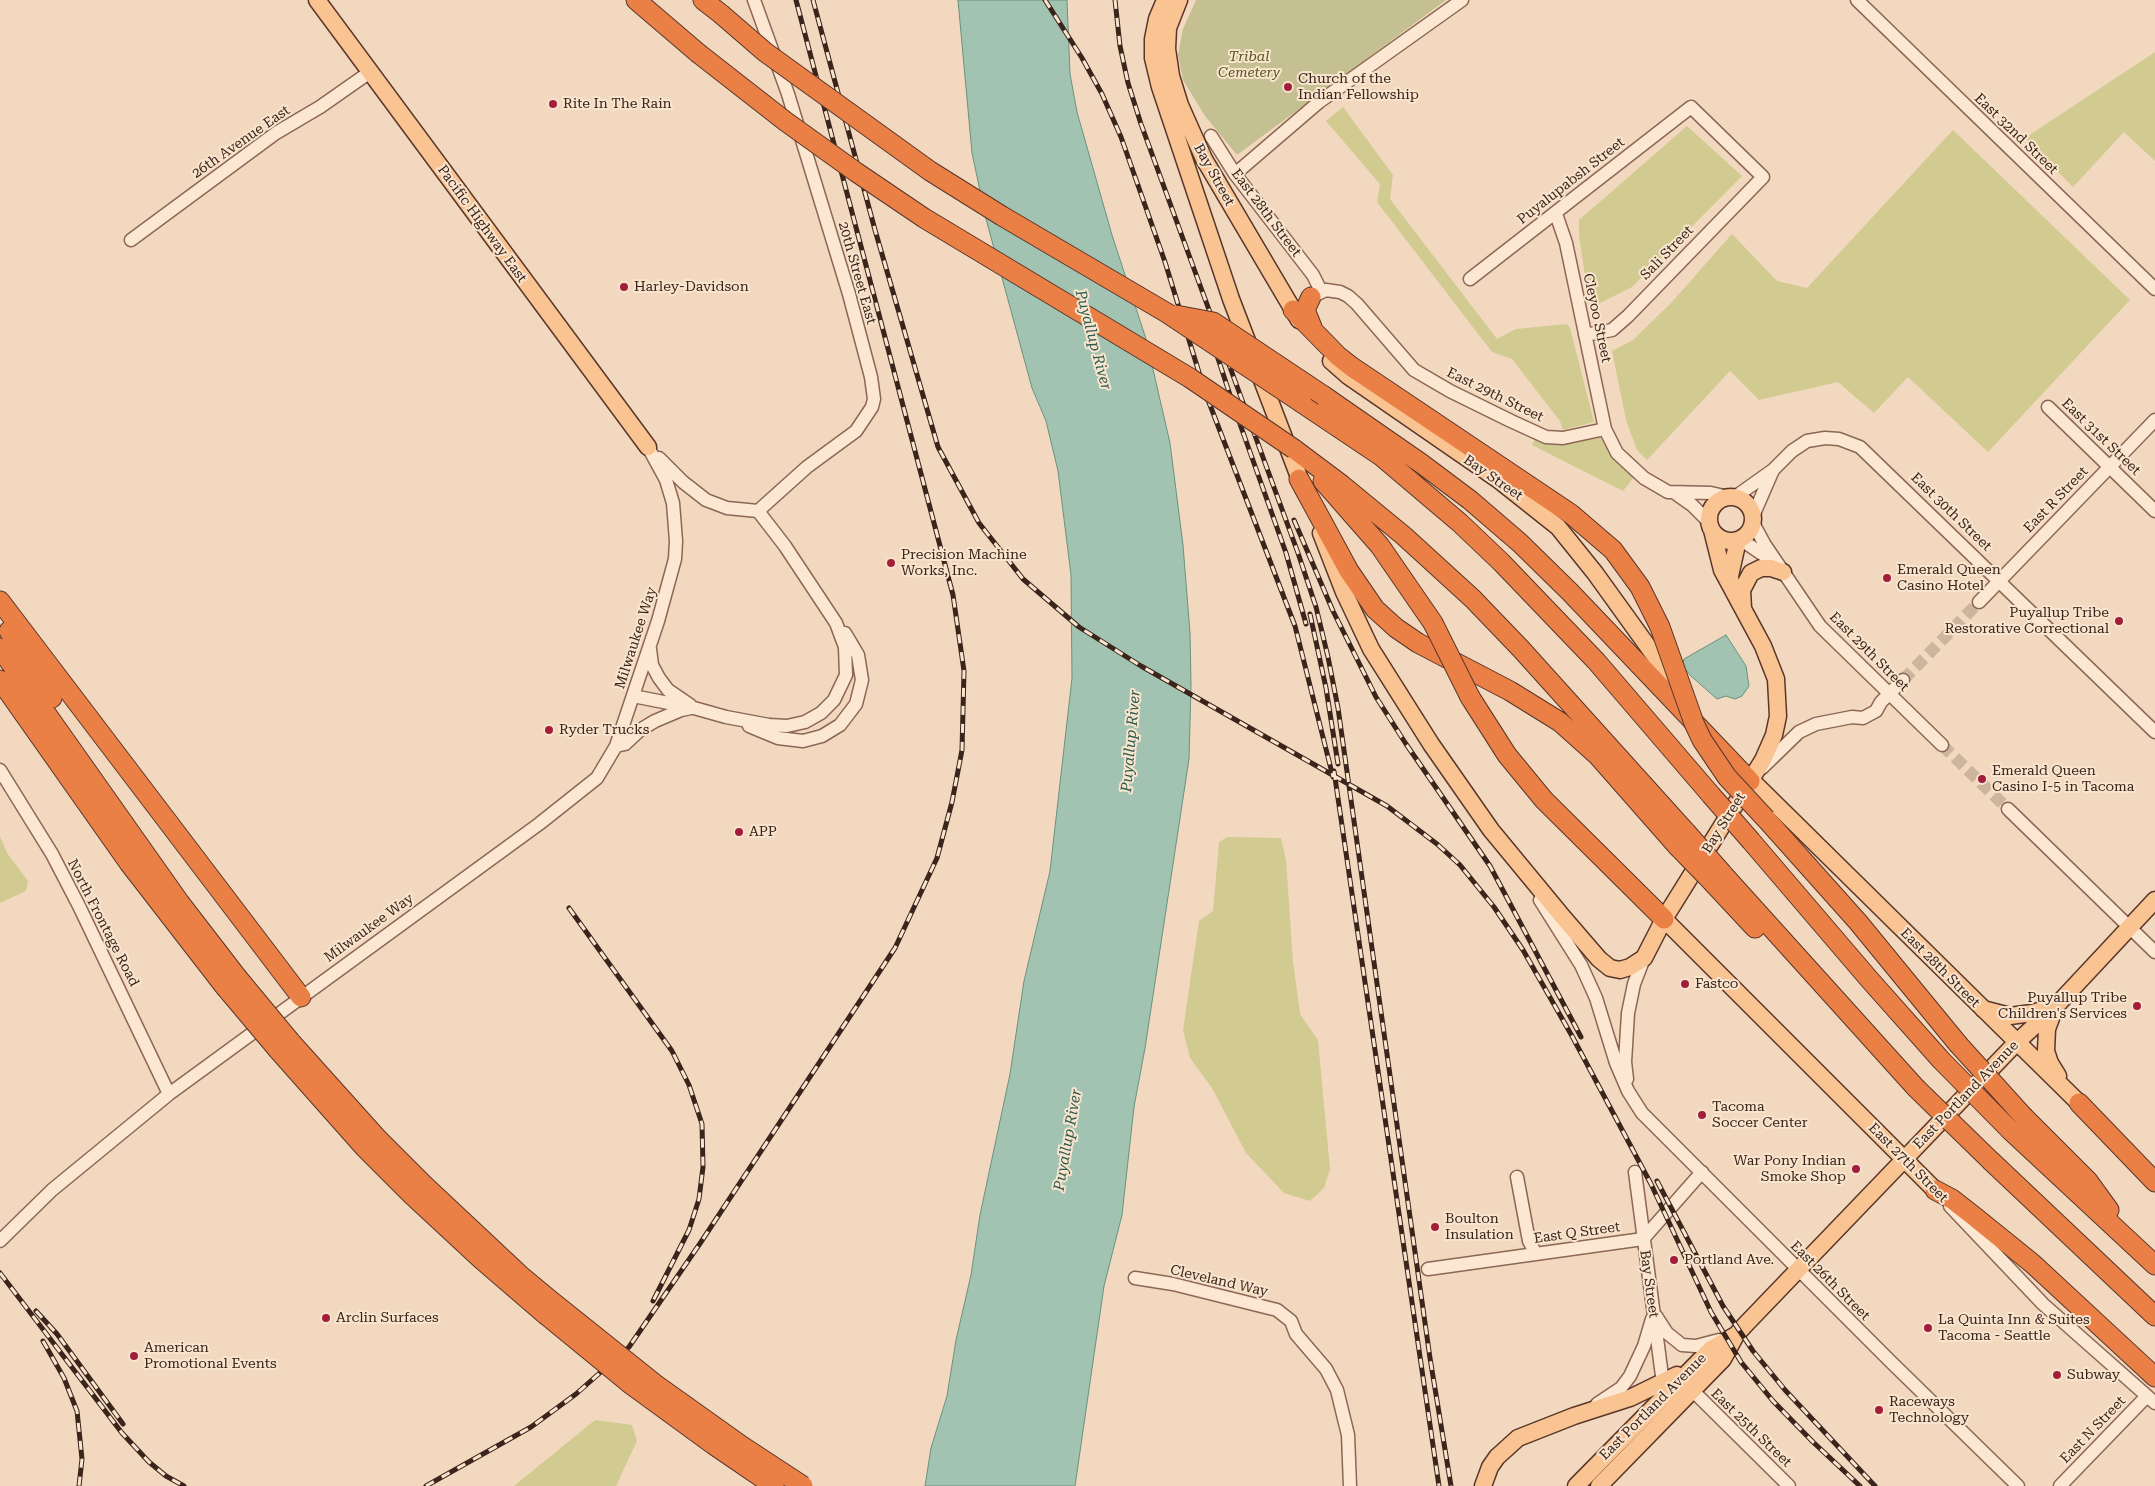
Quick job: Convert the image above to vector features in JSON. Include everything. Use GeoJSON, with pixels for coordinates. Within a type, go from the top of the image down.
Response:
{"type":"FeatureCollection","features":[{"type":"Feature","properties":{"kind":"highway"},"geometry":{"type":"LineString","coordinates":[[636,0],[698,54],[785,121],[916,213],[1190,378],[1294,449],[1342,485],[1404,536],[1472,599],[1521,649],[1682,840]]}},
{"type":"Feature","properties":{"kind":"highway"},"geometry":{"type":"LineString","coordinates":[[704,0],[765,52],[930,171],[1002,216],[1167,313],[1380,456],[1453,517],[1501,562],[1596,660],[1869,980],[1941,1060],[2010,1130],[2155,1265]]}},
{"type":"Feature","properties":{"kind":"highway"},"geometry":{"type":"LineString","coordinates":[[1316,294],[1306,306],[1306,314],[1318,337]]}},
{"type":"Feature","properties":{"kind":"highway"},"geometry":{"type":"LineString","coordinates":[[1293,310],[1318,337],[1357,371],[1571,514],[1596,533],[1613,550],[1640,587],[1660,627],[1694,723],[1702,740],[1727,777],[1852,915],[1958,1044],[2024,1117],[2088,1181],[2133,1244]]}},
{"type":"Feature","properties":{"kind":"highway"},"geometry":{"type":"LineString","coordinates":[[1167,313],[1213,322],[1324,396],[1470,500],[1520,543],[1570,592],[1750,781]]}},
{"type":"Feature","properties":{"kind":"highway"},"geometry":{"type":"LineString","coordinates":[[1294,449],[1396,566],[1433,623],[1470,697],[1507,755],[1544,800],[1664,919]]}},
{"type":"Feature","properties":{"kind":"highway"},"geometry":{"type":"LineString","coordinates":[[1299,479],[1349,571],[1380,614],[1418,643],[1510,691],[1560,722],[1598,756],[1717,878],[1792,968],[1991,1161],[2155,1316]]}},
{"type":"Feature","properties":{"kind":"highway"},"geometry":{"type":"LineString","coordinates":[[0,601],[301,997]]}},
{"type":"Feature","properties":{"kind":"highway"},"geometry":{"type":"LineString","coordinates":[[0,616],[231,982]]}},
{"type":"Feature","properties":{"kind":"highway"},"geometry":{"type":"LineString","coordinates":[[0,648],[180,902]]}},
{"type":"Feature","properties":{"kind":"highway"},"geometry":{"type":"LineString","coordinates":[[0,680],[129,863],[284,1046],[364,1147],[480,1259],[742,1446],[803,1486]]}},
{"type":"Feature","properties":{"kind":"highway"},"geometry":{"type":"LineString","coordinates":[[0,686],[41,738]]}},
{"type":"Feature","properties":{"kind":"highway"},"geometry":{"type":"LineString","coordinates":[[2073,1097],[2155,1182]]}},
{"type":"Feature","properties":{"kind":"highway"},"geometry":{"type":"LineString","coordinates":[[1935,1190],[1960,1205],[2033,1264],[2155,1377]]}},
{"type":"Feature","properties":{"kind":"highway"},"geometry":{"type":"LineString","coordinates":[[550,1310],[629,1383],[774,1486]]}},
{"type":"Feature","properties":{"kind":"main road","name":"Pacific Highway East"},"geometry":{"type":"LineString","coordinates":[[316,0],[648,447]]}},
{"type":"Feature","properties":{"kind":"main road","name":"Bay Street"},"geometry":{"type":"LineString","coordinates":[[1165,0],[1157,19],[1153,39],[1153,58],[1160,87],[1231,299],[1344,592],[1371,649],[1407,708],[1491,830],[1599,959],[1610,968],[1624,969],[1647,952],[1664,919],[1750,781],[1672,681],[1595,573],[1558,527],[1500,481],[1348,376],[1324,353],[1308,334],[1204,159],[1174,89],[1168,63],[1167,41],[1170,22],[1179,0]]}},
{"type":"Feature","properties":{"kind":"main road"},"geometry":{"type":"LineString","coordinates":[[1281,290],[1297,299],[1316,294]]}},
{"type":"Feature","properties":{"kind":"main road"},"geometry":{"type":"LineString","coordinates":[[1711,527],[1721,539],[1728,541],[1739,540],[1751,530],[1753,520],[1747,504],[1731,497],[1715,504],[1709,516],[1711,527],[1722,570],[1770,661],[1778,696],[1778,716],[1774,735],[1763,760],[1750,781]]}},
{"type":"Feature","properties":{"kind":"main road"},"geometry":{"type":"LineString","coordinates":[[1731,588],[1730,576],[1739,540]]}},
{"type":"Feature","properties":{"kind":"main road"},"geometry":{"type":"LineString","coordinates":[[1745,615],[1741,601],[1742,590],[1748,576],[1761,568],[1771,568],[1783,572]]}},
{"type":"Feature","properties":{"kind":"main road","name":"East 28th Street"},"geometry":{"type":"LineString","coordinates":[[1750,781],[2073,1097]]}},
{"type":"Feature","properties":{"kind":"main road","name":"East Portland Avenue"},"geometry":{"type":"LineString","coordinates":[[1599,1486],[1723,1359],[1736,1335],[2016,1043],[2056,1006],[2155,900]]}},
{"type":"Feature","properties":{"kind":"main road","name":"East 27th Street"},"geometry":{"type":"LineString","coordinates":[[1664,919],[1935,1190]]}},
{"type":"Feature","properties":{"kind":"main road"},"geometry":{"type":"LineString","coordinates":[[1647,952],[1660,942],[1675,942],[1699,954]]}},
{"type":"Feature","properties":{"kind":"main road"},"geometry":{"type":"LineString","coordinates":[[1981,1008],[2010,1016],[2032,1013],[2056,1006]]}},
{"type":"Feature","properties":{"kind":"main road"},"geometry":{"type":"LineString","coordinates":[[2056,1006],[2047,1028],[2046,1050],[2050,1063],[2073,1097]]}},
{"type":"Feature","properties":{"kind":"main road","name":"East Portland Avenue"},"geometry":{"type":"LineString","coordinates":[[1576,1486],[1664,1389],[1711,1349],[1736,1335]]}},
{"type":"Feature","properties":{"kind":"main road"},"geometry":{"type":"LineString","coordinates":[[1483,1486],[1490,1466],[1507,1446],[1528,1434],[1574,1416],[1664,1389]]}},
{"type":"Feature","properties":{"kind":"main road"},"geometry":{"type":"LineString","coordinates":[[1614,1486],[1622,1464]]}},
{"type":"Feature","properties":{"kind":"street","name":"20th Street East"},"geometry":{"type":"LineString","coordinates":[[754,0],[788,94],[844,276],[871,378],[874,399],[872,407],[856,431],[807,467],[758,511]]}},
{"type":"Feature","properties":{"kind":"street"},"geometry":{"type":"LineString","coordinates":[[1235,174],[1319,102],[1462,0]]}},
{"type":"Feature","properties":{"kind":"street","name":"East 32nd Street"},"geometry":{"type":"LineString","coordinates":[[1857,0],[2155,289]]}},
{"type":"Feature","properties":{"kind":"street","name":"26th Avenue East"},"geometry":{"type":"LineString","coordinates":[[132,240],[276,133],[320,108],[370,72]]}},
{"type":"Feature","properties":{"kind":"street","name":"Sali Street"},"geometry":{"type":"LineString","coordinates":[[1584,335],[1612,330],[1628,316],[1763,177],[1691,107]]}},
{"type":"Feature","properties":{"kind":"street","name":"Puyalupabsh Street"},"geometry":{"type":"LineString","coordinates":[[1470,279],[1556,214],[1691,107]]}},
{"type":"Feature","properties":{"kind":"street","name":"East 28th Street"},"geometry":{"type":"LineString","coordinates":[[1211,136],[1235,174],[1313,275],[1316,294]]}},
{"type":"Feature","properties":{"kind":"street","name":"Cleyoo Street"},"geometry":{"type":"LineString","coordinates":[[1556,214],[1566,243],[1605,429]]}},
{"type":"Feature","properties":{"kind":"street","name":"East 29th Street"},"geometry":{"type":"LineString","coordinates":[[1316,294],[1340,292],[1354,300],[1414,370],[1477,405],[1546,437],[1563,438],[1605,429]]}},
{"type":"Feature","properties":{"kind":"street","name":"East 31st Street"},"geometry":{"type":"LineString","coordinates":[[2048,407],[2155,511]]}},
{"type":"Feature","properties":{"kind":"street","name":"East R Street"},"geometry":{"type":"LineString","coordinates":[[1979,602],[2155,420]]}},
{"type":"Feature","properties":{"kind":"street"},"geometry":{"type":"LineString","coordinates":[[1605,429],[1617,453],[1634,469],[1655,486],[1675,493],[1692,505],[1711,527]]}},
{"type":"Feature","properties":{"kind":"street","name":"East 30th Street"},"geometry":{"type":"LineString","coordinates":[[1731,497],[1773,470],[1792,451],[1808,441],[1825,438],[1838,439],[1860,447],[2155,732]]}},
{"type":"Feature","properties":{"kind":"street"},"geometry":{"type":"LineString","coordinates":[[648,447],[683,482],[706,500],[727,508],[758,511],[785,546],[836,624],[854,646],[862,672],[859,696],[851,712],[840,725],[813,739],[792,741],[778,738],[726,717]]}},
{"type":"Feature","properties":{"kind":"street","name":"Milwaukee Way"},"geometry":{"type":"LineString","coordinates":[[0,1241],[52,1190],[169,1094],[588,786],[604,769],[616,746],[650,646],[670,582],[676,540],[673,503],[666,480],[648,447]]}},
{"type":"Feature","properties":{"kind":"street","name":"East 30th Street"},"geometry":{"type":"LineString","coordinates":[[1753,520],[1773,470]]}},
{"type":"Feature","properties":{"kind":"street"},"geometry":{"type":"LineString","coordinates":[[1675,493],[1711,492],[1731,497]]}},
{"type":"Feature","properties":{"kind":"street","name":"East 29th Street"},"geometry":{"type":"LineString","coordinates":[[1753,520],[1783,572],[1820,626],[1885,698],[1942,745]]}},
{"type":"Feature","properties":{"kind":"street","name":"East 29th Street"},"geometry":{"type":"LineString","coordinates":[[1739,540],[1759,550],[1783,572]]}},
{"type":"Feature","properties":{"kind":"street"},"geometry":{"type":"LineString","coordinates":[[634,696],[769,725],[787,726],[805,722],[821,713],[839,692],[846,675],[845,647],[836,624]]}},
{"type":"Feature","properties":{"kind":"street"},"geometry":{"type":"LineString","coordinates":[[650,646],[652,665],[659,678],[668,690],[694,708]]}},
{"type":"Feature","properties":{"kind":"street"},"geometry":{"type":"LineString","coordinates":[[1750,781],[1799,732],[1816,724],[1852,718],[1860,711],[1885,698],[1903,680]]}},
{"type":"Feature","properties":{"kind":"street"},"geometry":{"type":"LineString","coordinates":[[616,746],[625,744],[640,730],[663,717],[681,710],[694,708]]}},
{"type":"Feature","properties":{"kind":"street","name":"North Frontage Road"},"geometry":{"type":"LineString","coordinates":[[0,770],[52,854],[169,1094]]}},
{"type":"Feature","properties":{"kind":"street"},"geometry":{"type":"LineString","coordinates":[[2008,809],[2155,952]]}},
{"type":"Feature","properties":{"kind":"street","name":"Bay Street"},"geometry":{"type":"LineString","coordinates":[[1491,830],[1553,919],[1581,965],[1596,998],[1616,1063],[1628,1091]]}},
{"type":"Feature","properties":{"kind":"street","name":"Bay Street"},"geometry":{"type":"LineString","coordinates":[[1628,1091],[1625,1062],[1628,1013],[1632,991],[1647,952]]}},
{"type":"Feature","properties":{"kind":"street","name":"East 26th Street"},"geometry":{"type":"LineString","coordinates":[[1628,1091],[1642,1113],[1798,1270],[2018,1486]]}},
{"type":"Feature","properties":{"kind":"street","name":"East 28th Street"},"geometry":{"type":"LineString","coordinates":[[2073,1097],[2155,1172]]}},
{"type":"Feature","properties":{"kind":"street","name":"Bay Street"},"geometry":{"type":"LineString","coordinates":[[1634,1172],[1664,1389]]}},
{"type":"Feature","properties":{"kind":"street"},"geometry":{"type":"LineString","coordinates":[[1643,1239],[1702,1172]]}},
{"type":"Feature","properties":{"kind":"street"},"geometry":{"type":"LineString","coordinates":[[1517,1177],[1529,1241],[1536,1254]]}},
{"type":"Feature","properties":{"kind":"street","name":"East 27th Street"},"geometry":{"type":"LineString","coordinates":[[1935,1190],[2043,1304],[2151,1400]]}},
{"type":"Feature","properties":{"kind":"street","name":"East Q Street"},"geometry":{"type":"LineString","coordinates":[[1428,1269],[1643,1239]]}},
{"type":"Feature","properties":{"kind":"street","name":"Cleveland Way"},"geometry":{"type":"LineString","coordinates":[[1135,1278],[1173,1284],[1277,1310],[1291,1321],[1296,1334],[1326,1369],[1337,1390],[1348,1435],[1350,1486]]}},
{"type":"Feature","properties":{"kind":"street"},"geometry":{"type":"LineString","coordinates":[[1654,1312],[1666,1333],[1682,1345],[1696,1346],[1736,1335]]}},
{"type":"Feature","properties":{"kind":"street"},"geometry":{"type":"LineString","coordinates":[[1574,1416],[1611,1396],[1621,1388],[1630,1376],[1646,1340],[1654,1312]]}},
{"type":"Feature","properties":{"kind":"street"},"geometry":{"type":"LineString","coordinates":[[1692,1392],[1686,1380],[1694,1365]]}},
{"type":"Feature","properties":{"kind":"street","name":"East 25th Street"},"geometry":{"type":"LineString","coordinates":[[1692,1392],[1789,1486]]}},
{"type":"Feature","properties":{"kind":"street","name":"East N Street"},"geometry":{"type":"LineString","coordinates":[[2060,1486],[2151,1400]]}},
{"type":"Feature","properties":{"kind":"shaded area"},"geometry":{"type":"Polygon","coordinates":[[[2155,52],[2155,161],[2124,132],[2073,187],[2025,138],[2155,52]]]}},
{"type":"Feature","properties":{"kind":"shaded area"},"geometry":{"type":"Polygon","coordinates":[[[1343,107],[1393,175],[1390,199],[1497,339],[1516,329],[1567,324],[1570,328],[1594,422],[1563,430],[1560,421],[1512,359],[1492,352],[1377,202],[1380,184],[1326,121],[1343,107]]]}},
{"type":"Feature","properties":{"kind":"shaded area"},"geometry":{"type":"Polygon","coordinates":[[[1687,126],[1742,176],[1632,287],[1590,308],[1579,236],[1579,220],[1687,126]]]}},
{"type":"Feature","properties":{"kind":"shaded area"},"geometry":{"type":"Polygon","coordinates":[[[1953,130],[2130,300],[1988,452],[1908,377],[1874,413],[1838,382],[1759,400],[1730,371],[1647,460],[1637,450],[1626,420],[1612,351],[1633,340],[1672,302],[1732,234],[1777,281],[1807,288],[1953,130]]]}},
{"type":"Feature","properties":{"kind":"shaded area"},"geometry":{"type":"Polygon","coordinates":[[[1601,438],[1611,456],[1634,477],[1623,491],[1532,445],[1535,439],[1560,444],[1601,438]]]}},
{"type":"Feature","properties":{"kind":"shaded area"},"geometry":{"type":"Polygon","coordinates":[[[0,836],[7,853],[28,881],[26,891],[0,903],[0,836]]]}},
{"type":"Feature","properties":{"kind":"shaded area"},"geometry":{"type":"Polygon","coordinates":[[[1227,837],[1281,838],[1286,860],[1293,961],[1300,1014],[1318,1040],[1330,1169],[1324,1188],[1310,1201],[1284,1193],[1246,1153],[1212,1088],[1190,1058],[1183,1030],[1199,921],[1213,911],[1219,842],[1227,837]]]}},
{"type":"Feature","properties":{"kind":"shaded area"},"geometry":{"type":"Polygon","coordinates":[[[595,1420],[632,1425],[637,1441],[616,1486],[514,1486],[595,1420]]]}},
{"type":"Feature","properties":{"kind":"green space","name":"Tribal Cemetery"},"geometry":{"type":"Polygon","coordinates":[[[1196,0],[1446,0],[1237,155],[1205,116],[1183,80],[1178,55],[1183,29],[1196,0]]]}},
{"type":"Feature","properties":{"kind":"water","name":"Puyallup River"},"geometry":{"type":"Polygon","coordinates":[[[958,0],[1067,0],[1070,74],[1077,112],[1112,235],[1146,339],[1170,443],[1183,545],[1190,633],[1189,759],[1145,1048],[1134,1107],[1122,1215],[1104,1286],[1075,1486],[925,1486],[931,1448],[947,1396],[956,1340],[971,1275],[980,1215],[1010,1074],[1024,981],[1050,871],[1072,678],[1071,575],[1058,471],[1046,421],[1032,388],[986,219],[972,153],[958,0]]]}},
{"type":"Feature","properties":{"kind":"water"},"geometry":{"type":"Polygon","coordinates":[[[1726,635],[1746,666],[1749,686],[1742,696],[1735,699],[1726,696],[1717,699],[1691,676],[1684,668],[1683,663],[1684,659],[1726,635]]]}},
{"type":"Feature","properties":{"kind":"tunnel"},"geometry":{"type":"LineString","coordinates":[[1903,680],[1979,602]]}},
{"type":"Feature","properties":{"kind":"tunnel"},"geometry":{"type":"LineString","coordinates":[[1942,745],[2008,809]]}},
{"type":"Feature","properties":{"kind":"railway"},"geometry":{"type":"LineString","coordinates":[[426,1486],[531,1427],[576,1394],[629,1347],[701,1242],[895,948],[937,858],[952,802],[962,750],[964,671],[953,595],[796,0]]}},
{"type":"Feature","properties":{"kind":"railway"},"geometry":{"type":"LineString","coordinates":[[813,0],[875,230],[938,447],[979,523],[1023,579],[1079,627],[1141,666],[1387,806],[1437,844],[1460,865],[1494,907],[1523,950],[1572,1036],[1651,1184],[1711,1312],[1741,1362],[1773,1401],[1860,1486]]}},
{"type":"Feature","properties":{"kind":"railway"},"geometry":{"type":"LineString","coordinates":[[1045,0],[1082,58],[1102,94],[1121,137],[1165,262],[1205,392],[1295,626],[1333,777]]}},
{"type":"Feature","properties":{"kind":"railway"},"geometry":{"type":"LineString","coordinates":[[1115,0],[1120,46],[1128,83],[1141,124],[1298,553],[1316,607],[1328,657],[1338,708],[1430,1358],[1451,1486]]}},
{"type":"Feature","properties":{"kind":"railway"},"geometry":{"type":"LineString","coordinates":[[1203,313],[1286,553],[1306,624]]}},
{"type":"Feature","properties":{"kind":"railway"},"geometry":{"type":"LineString","coordinates":[[1294,520],[1333,611],[1376,697],[1490,866],[1581,1037]]}},
{"type":"Feature","properties":{"kind":"railway"},"geometry":{"type":"LineString","coordinates":[[1310,614],[1326,688],[1338,764]]}},
{"type":"Feature","properties":{"kind":"railway"},"geometry":{"type":"LineString","coordinates":[[1334,771],[1439,1486]]}},
{"type":"Feature","properties":{"kind":"railway"},"geometry":{"type":"LineString","coordinates":[[569,908],[672,1051],[689,1085],[702,1124],[703,1167],[699,1199],[689,1230],[653,1301]]}},
{"type":"Feature","properties":{"kind":"railway"},"geometry":{"type":"LineString","coordinates":[[1657,1181],[1723,1306],[1753,1351],[1785,1390],[1875,1486]]}},
{"type":"Feature","properties":{"kind":"railway"},"geometry":{"type":"LineString","coordinates":[[0,1273],[122,1433],[149,1462],[166,1476],[184,1486]]}},
{"type":"Feature","properties":{"kind":"railway"},"geometry":{"type":"LineString","coordinates":[[36,1311],[57,1334],[123,1424]]}},
{"type":"Feature","properties":{"kind":"railway"},"geometry":{"type":"LineString","coordinates":[[43,1341],[64,1378],[77,1411],[82,1459],[79,1486]]}},
{"type":"Feature","properties":{"kind":"place","name":"Church of the Indian Fellowship"},"geometry":{"type":"Point","coordinates":[1288,87]}},
{"type":"Feature","properties":{"kind":"place","name":"Rite In The Rain"},"geometry":{"type":"Point","coordinates":[553,104]}},
{"type":"Feature","properties":{"kind":"place","name":"Harley-Davidson"},"geometry":{"type":"Point","coordinates":[624,287]}},
{"type":"Feature","properties":{"kind":"place","name":"Precision Machine Works, Inc."},"geometry":{"type":"Point","coordinates":[891,563]}},
{"type":"Feature","properties":{"kind":"place","name":"Emerald Queen Casino Hotel"},"geometry":{"type":"Point","coordinates":[1887,578]}},
{"type":"Feature","properties":{"kind":"place","name":"Puyallup Tribe Restorative Correctional"},"geometry":{"type":"Point","coordinates":[2119,621]}},
{"type":"Feature","properties":{"kind":"place","name":"Ryder Trucks"},"geometry":{"type":"Point","coordinates":[549,730]}},
{"type":"Feature","properties":{"kind":"place","name":"Emerald Queen Casino I-5 in Tacoma"},"geometry":{"type":"Point","coordinates":[1982,779]}},
{"type":"Feature","properties":{"kind":"place","name":"APP"},"geometry":{"type":"Point","coordinates":[739,832]}},
{"type":"Feature","properties":{"kind":"place","name":"Fastco"},"geometry":{"type":"Point","coordinates":[1685,984]}},
{"type":"Feature","properties":{"kind":"place","name":"Puyallup Tribe Children's Services"},"geometry":{"type":"Point","coordinates":[2137,1006]}},
{"type":"Feature","properties":{"kind":"place","name":"Tacoma Soccer Center"},"geometry":{"type":"Point","coordinates":[1702,1115]}},
{"type":"Feature","properties":{"kind":"place","name":"War Pony Indian Smoke Shop"},"geometry":{"type":"Point","coordinates":[1856,1169]}},
{"type":"Feature","properties":{"kind":"place","name":"Boulton Insulation"},"geometry":{"type":"Point","coordinates":[1435,1227]}},
{"type":"Feature","properties":{"kind":"place","name":"Portland Ave."},"geometry":{"type":"Point","coordinates":[1674,1260]}},
{"type":"Feature","properties":{"kind":"place","name":"Arclin Surfaces"},"geometry":{"type":"Point","coordinates":[326,1318]}},
{"type":"Feature","properties":{"kind":"place","name":"La Quinta Inn & Suites Tacoma - Seattle"},"geometry":{"type":"Point","coordinates":[1928,1328]}},
{"type":"Feature","properties":{"kind":"place","name":"American Promotional Events"},"geometry":{"type":"Point","coordinates":[134,1356]}},
{"type":"Feature","properties":{"kind":"place","name":"Subway"},"geometry":{"type":"Point","coordinates":[2057,1375]}},
{"type":"Feature","properties":{"kind":"place","name":"Raceways Technology"},"geometry":{"type":"Point","coordinates":[1879,1410]}}]}
